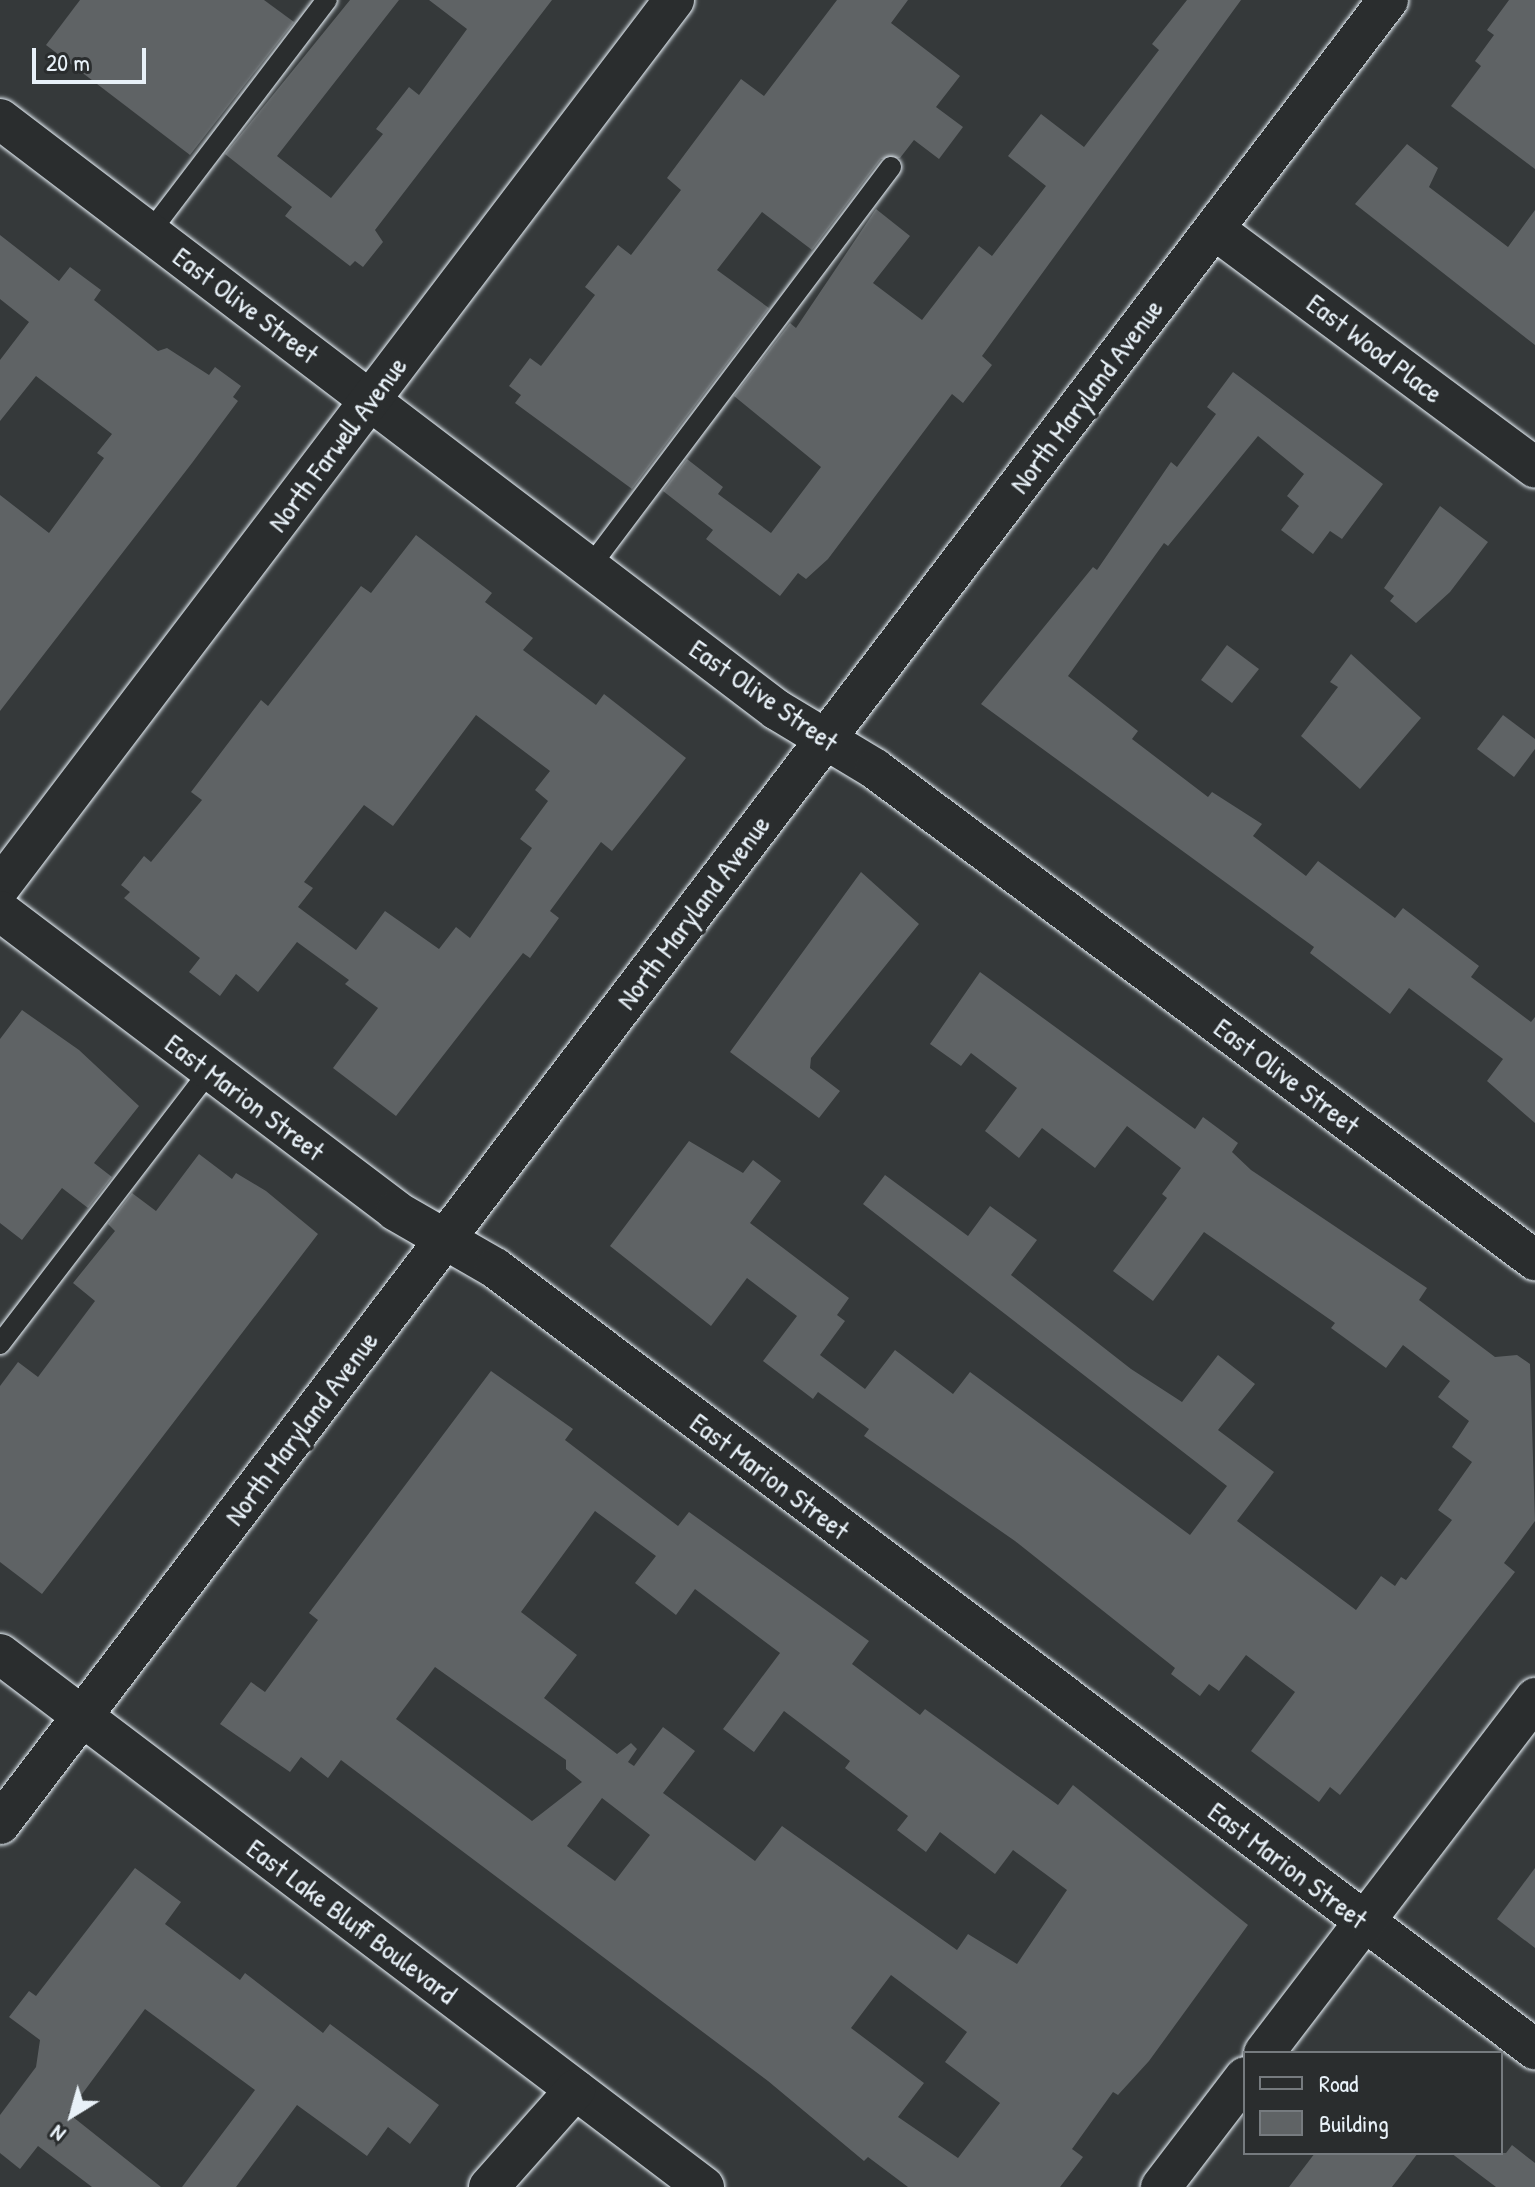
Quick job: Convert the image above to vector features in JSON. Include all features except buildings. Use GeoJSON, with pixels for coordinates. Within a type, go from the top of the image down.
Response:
{"type":"FeatureCollection","features":[{"type":"Feature","properties":{"kind":"street","name":"North Farwell Avenue"},"geometry":{"type":"LineString","coordinates":[[0,887],[674,0]]}},
{"type":"Feature","properties":{"kind":"street","name":"North Maryland Avenue"},"geometry":{"type":"LineString","coordinates":[[0,1824],[1388,0]]}},
{"type":"Feature","properties":{"kind":"street","name":"East Olive Street"},"geometry":{"type":"LineString","coordinates":[[0,119],[589,568],[824,739],[875,769],[1535,1260]]}},
{"type":"Feature","properties":{"kind":"street","name":"East Wood Place"},"geometry":{"type":"LineString","coordinates":[[1214,229],[1535,467]]}},
{"type":"Feature","properties":{"kind":"street","name":"East Marion Street"},"geometry":{"type":"LineString","coordinates":[[0,911],[396,1211],[495,1268],[1535,2049]]}},
{"type":"Feature","properties":{"kind":"street","name":"East Lake Bluff Boulevard"},"geometry":{"type":"LineString","coordinates":[[0,1654],[704,2187]]}},
{"type":"Feature","properties":{"kind":"street"},"geometry":{"type":"LineString","coordinates":[[1266,2051],[1535,1698]]}},
{"type":"Feature","properties":{"kind":"street"},"geometry":{"type":"LineString","coordinates":[[1161,2187],[1243,2080]]}},
{"type":"Feature","properties":{"kind":"street"},"geometry":{"type":"LineString","coordinates":[[489,2187],[575,2090]]}},
{"type":"Feature","properties":{"kind":"lane"},"geometry":{"type":"LineString","coordinates":[[150,232],[327,0]]}},
{"type":"Feature","properties":{"kind":"lane"},"geometry":{"type":"LineString","coordinates":[[589,568],[891,167]]}},
{"type":"Feature","properties":{"kind":"lane"},"geometry":{"type":"LineString","coordinates":[[0,1344],[210,1070]]}}]}
